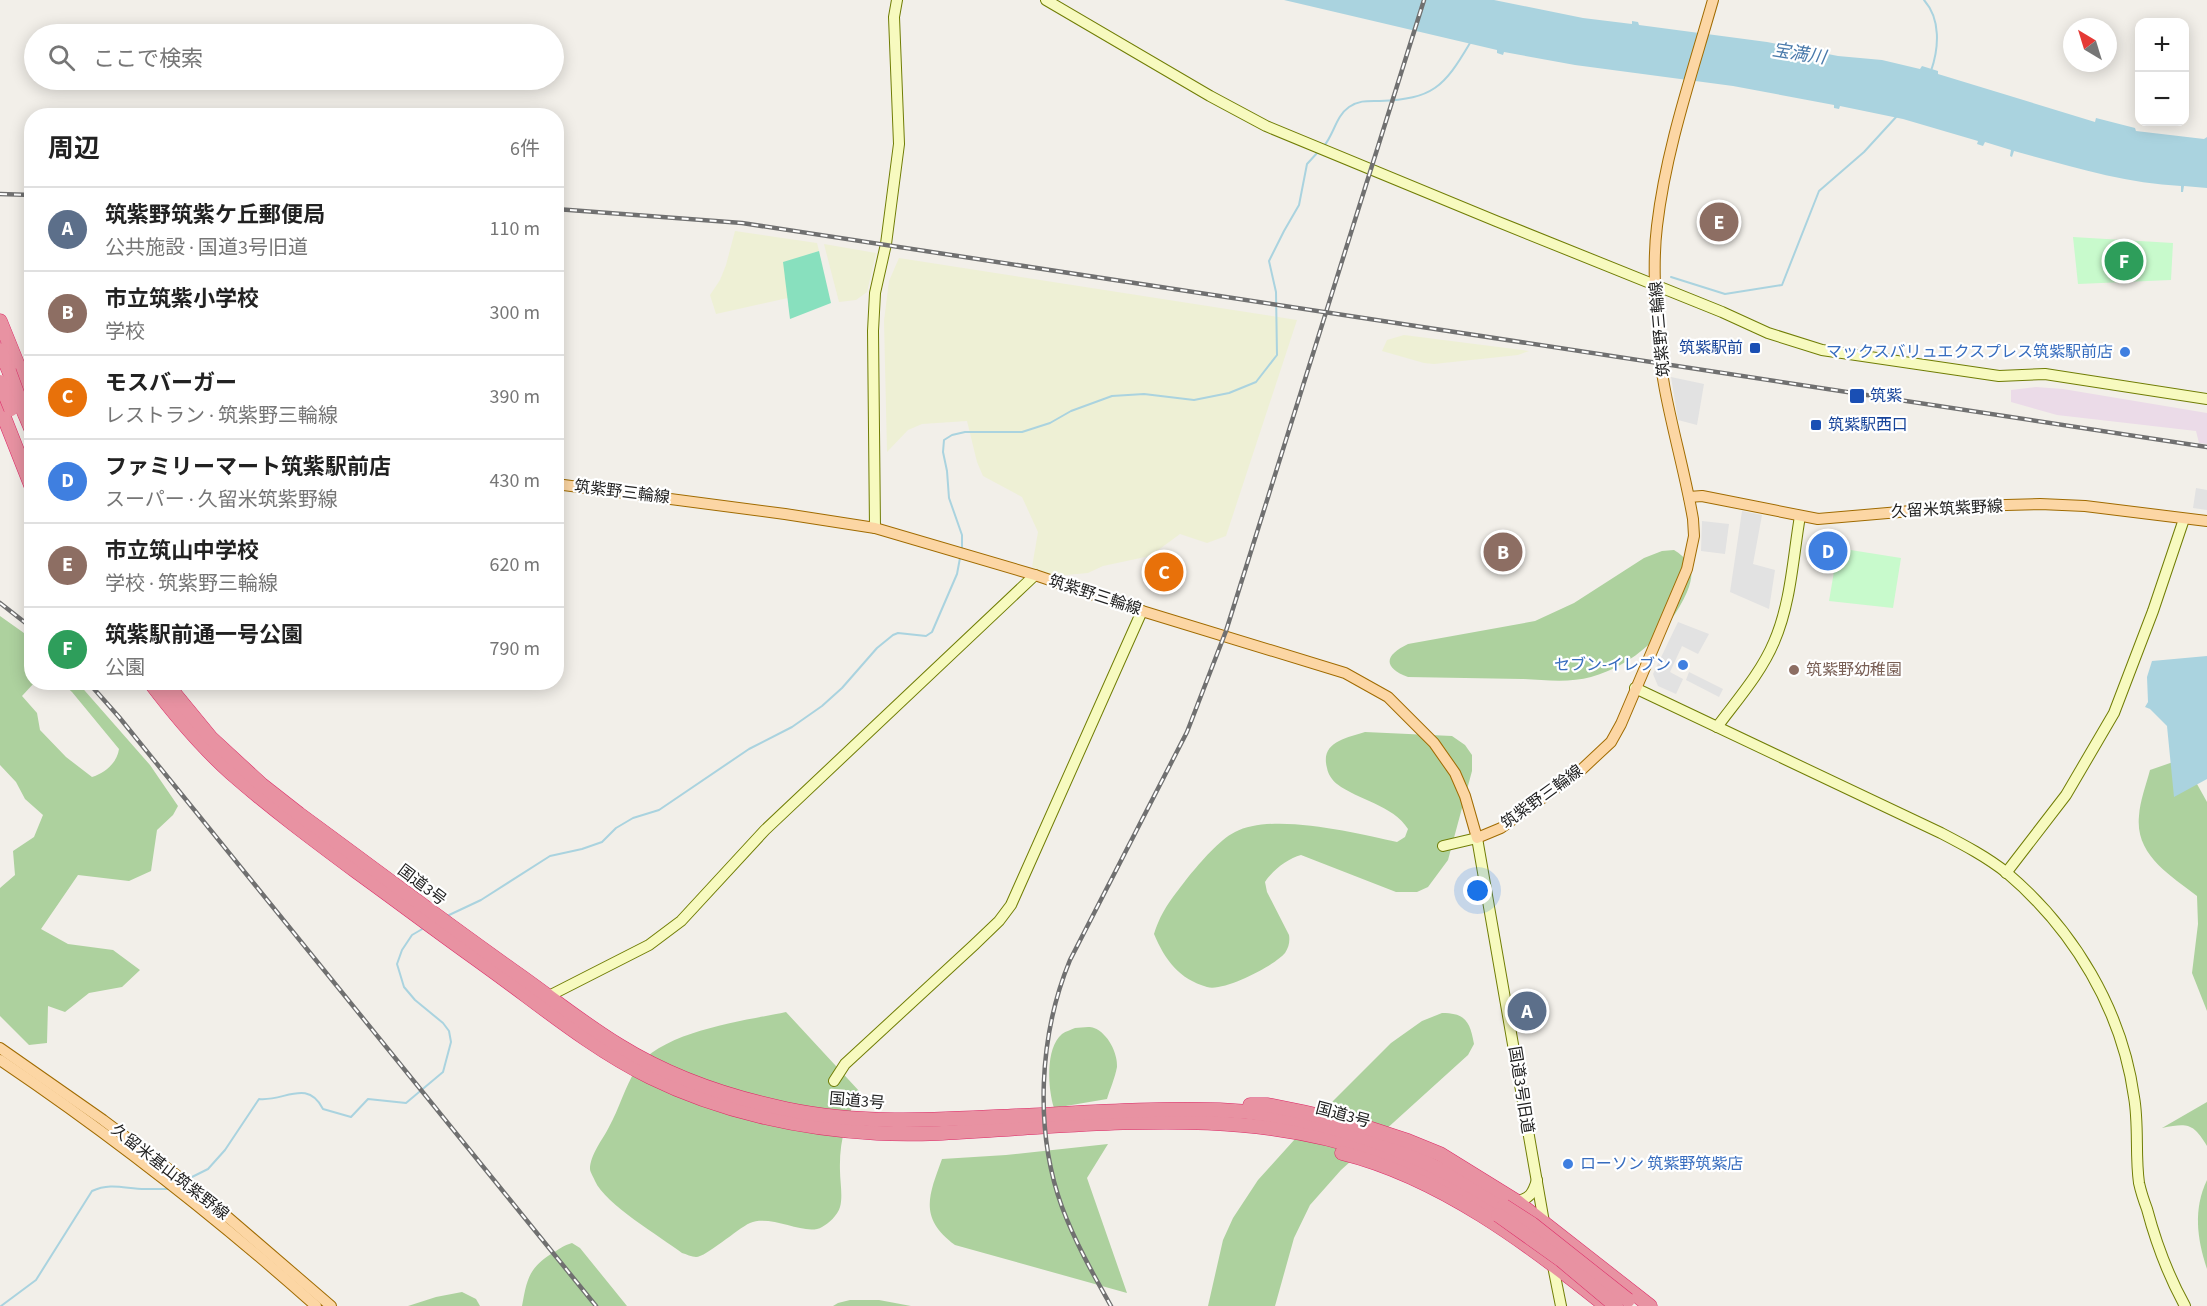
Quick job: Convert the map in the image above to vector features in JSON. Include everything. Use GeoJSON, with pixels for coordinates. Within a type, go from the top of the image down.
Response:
{"type":"FeatureCollection","features":[{"type":"Feature","properties":{"kind":"highway"},"geometry":{"type":"LineString","coordinates":[[0,321],[24,380]]}},
{"type":"Feature","properties":{"kind":"highway"},"geometry":{"type":"LineString","coordinates":[[0,350],[4,376],[24,438]]}},
{"type":"Feature","properties":{"kind":"highway"},"geometry":{"type":"LineString","coordinates":[[4,376],[24,415]]}},
{"type":"Feature","properties":{"kind":"highway"},"geometry":{"type":"LineString","coordinates":[[0,407],[24,468]]}},
{"type":"Feature","properties":{"kind":"highway"},"geometry":{"type":"LineString","coordinates":[[152,690],[184,715]]}},
{"type":"Feature","properties":{"kind":"highway","name":"国道3号"},"geometry":{"type":"LineString","coordinates":[[158,690],[211,738],[291,823],[542,999],[614,1056],[648,1076],[682,1091],[725,1107],[782,1120],[857,1131],[921,1134],[1101,1123],[1178,1121],[1261,1126],[1376,1153],[1506,1207]]}},
{"type":"Feature","properties":{"kind":"highway","name":"国道3号"},"geometry":{"type":"LineString","coordinates":[[170,690],[184,715],[189,730],[230,772],[258,788]]}},
{"type":"Feature","properties":{"kind":"highway"},"geometry":{"type":"LineString","coordinates":[[179,690],[186,700],[184,715]]}},
{"type":"Feature","properties":{"kind":"highway","name":"国道3号"},"geometry":{"type":"LineString","coordinates":[[542,999],[657,1067],[730,1095],[785,1109],[828,1116],[922,1122],[1221,1110],[1264,1114],[1328,1126],[1381,1143],[1440,1168],[1506,1207],[1561,1260],[1626,1304]]}},
{"type":"Feature","properties":{"kind":"highway"},"geometry":{"type":"LineString","coordinates":[[1178,1121],[1302,1143],[1346,1154],[1400,1173],[1469,1208],[1525,1244],[1606,1306]]}},
{"type":"Feature","properties":{"kind":"highway"},"geometry":{"type":"LineString","coordinates":[[1506,1207],[1544,1222],[1650,1306]]}},
{"type":"Feature","properties":{"kind":"main road","name":"筑紫野三輪線"},"geometry":{"type":"LineString","coordinates":[[564,485],[875,528],[1035,575],[1345,674],[1388,697],[1434,743],[1455,773],[1466,796],[1477,837],[1501,828],[1596,758],[1611,742],[1687,569],[1694,536],[1689,497],[1661,366],[1655,285],[1656,228],[1688,90],[1713,0]]}},
{"type":"Feature","properties":{"kind":"main road"},"geometry":{"type":"LineString","coordinates":[[0,407],[24,412]]}},
{"type":"Feature","properties":{"kind":"main road","name":"久留米筑紫野線"},"geometry":{"type":"LineString","coordinates":[[1689,497],[1702,496],[1818,519],[1969,506],[2040,504],[2085,506],[2207,521]]}},
{"type":"Feature","properties":{"kind":"main road","name":"久留米基山筑紫野線"},"geometry":{"type":"LineString","coordinates":[[0,1048],[192,1193],[331,1306]]}},
{"type":"Feature","properties":{"kind":"main road","name":"久留米基山筑紫野線"},"geometry":{"type":"LineString","coordinates":[[0,1060],[148,1159]]}},
{"type":"Feature","properties":{"kind":"main road","name":"久留米基山筑紫野線"},"geometry":{"type":"LineString","coordinates":[[192,1193],[316,1306]]}},
{"type":"Feature","properties":{"kind":"street"},"geometry":{"type":"LineString","coordinates":[[875,528],[873,331],[875,293],[886,244],[898,144],[894,17],[897,0]]}},
{"type":"Feature","properties":{"kind":"street"},"geometry":{"type":"LineString","coordinates":[[1046,0],[1266,126],[1768,333],[1822,350],[1999,376],[2045,375],[2207,399]]}},
{"type":"Feature","properties":{"kind":"street"},"geometry":{"type":"LineString","coordinates":[[1717,726],[1757,672],[1774,643],[1785,609],[1800,516]]}},
{"type":"Feature","properties":{"kind":"street"},"geometry":{"type":"LineString","coordinates":[[2006,873],[2066,795],[2114,713],[2184,519]]}},
{"type":"Feature","properties":{"kind":"street"},"geometry":{"type":"LineString","coordinates":[[542,999],[649,945],[681,921],[765,830],[1035,575]]}},
{"type":"Feature","properties":{"kind":"street"},"geometry":{"type":"LineString","coordinates":[[834,1081],[845,1064],[974,945],[999,921],[1011,905],[1142,611]]}},
{"type":"Feature","properties":{"kind":"street"},"geometry":{"type":"LineString","coordinates":[[1635,688],[1941,833],[1978,853],[2006,873],[2040,906],[2074,946],[2094,978],[2118,1031],[2127,1057],[2135,1098],[2139,1184],[2156,1244],[2185,1306]]}},
{"type":"Feature","properties":{"kind":"street"},"geometry":{"type":"LineString","coordinates":[[1443,846],[1477,837]]}},
{"type":"Feature","properties":{"kind":"street","name":"国道3号旧道"},"geometry":{"type":"LineString","coordinates":[[1477,837],[1527,1132],[1561,1306]]}},
{"type":"Feature","properties":{"kind":"street"},"geometry":{"type":"LineString","coordinates":[[1506,1207],[1526,1199],[1534,1192],[1537,1179]]}},
{"type":"Feature","properties":{"kind":"shaded area"},"geometry":{"type":"Polygon","coordinates":[[[1671,377],[1704,384],[1697,425],[1678,420],[1671,377]]]}},
{"type":"Feature","properties":{"kind":"shaded area"},"geometry":{"type":"Polygon","coordinates":[[[2036,387],[2063,389],[2207,413],[2207,444],[2199,443],[2196,431],[2057,415],[2011,402],[2011,390],[2036,387]]]}},
{"type":"Feature","properties":{"kind":"shaded area"},"geometry":{"type":"Polygon","coordinates":[[[2196,488],[2207,490],[2207,510],[2193,508],[2196,488]]]}},
{"type":"Feature","properties":{"kind":"shaded area"},"geometry":{"type":"Polygon","coordinates":[[[1742,511],[1762,515],[1753,564],[1775,570],[1769,609],[1730,592],[1742,511]]]}},
{"type":"Feature","properties":{"kind":"shaded area"},"geometry":{"type":"Polygon","coordinates":[[[1702,521],[1729,524],[1725,554],[1701,551],[1702,521]]]}},
{"type":"Feature","properties":{"kind":"shaded area"},"geometry":{"type":"Polygon","coordinates":[[[1678,622],[1709,634],[1698,654],[1682,646],[1670,672],[1683,679],[1676,694],[1658,686],[1653,674],[1678,622]]]}},
{"type":"Feature","properties":{"kind":"shaded area"},"geometry":{"type":"Polygon","coordinates":[[[1689,672],[1723,689],[1719,697],[1686,680],[1689,672]]]}},
{"type":"Feature","properties":{"kind":"green space"},"geometry":{"type":"Polygon","coordinates":[[[735,231],[817,243],[819,251],[784,262],[788,298],[716,314],[710,295],[726,265],[735,231]]]}},
{"type":"Feature","properties":{"kind":"green space"},"geometry":{"type":"Polygon","coordinates":[[[2073,237],[2173,243],[2171,280],[2078,284],[2073,237]]]}},
{"type":"Feature","properties":{"kind":"green space"},"geometry":{"type":"Polygon","coordinates":[[[824,244],[876,253],[867,292],[856,300],[839,302],[824,244]]]}},
{"type":"Feature","properties":{"kind":"green space"},"geometry":{"type":"Polygon","coordinates":[[[819,251],[831,303],[790,319],[783,262],[819,251]]]}},
{"type":"Feature","properties":{"kind":"green space"},"geometry":{"type":"Polygon","coordinates":[[[899,258],[1297,320],[1226,536],[1207,543],[1180,534],[1150,556],[1103,566],[1088,573],[1055,576],[1032,567],[1038,532],[1022,497],[983,476],[977,462],[967,421],[922,424],[908,430],[887,452],[884,321],[889,281],[899,258]]]}},
{"type":"Feature","properties":{"kind":"green space"},"geometry":{"type":"Polygon","coordinates":[[[1404,335],[1529,351],[1518,355],[1434,364],[1382,351],[1387,340],[1404,335]]]}},
{"type":"Feature","properties":{"kind":"green space"},"geometry":{"type":"Polygon","coordinates":[[[1838,548],[1901,558],[1893,608],[1829,601],[1838,548]]]}},
{"type":"Feature","properties":{"kind":"green space"},"geometry":{"type":"Polygon","coordinates":[[[1674,550],[1689,563],[1691,568],[1690,585],[1679,607],[1648,645],[1607,672],[1566,681],[1408,677],[1391,665],[1391,657],[1395,652],[1408,644],[1535,621],[1574,603],[1644,558],[1662,551],[1674,550]]]}},
{"type":"Feature","properties":{"kind":"green space"},"geometry":{"type":"Polygon","coordinates":[[[0,616],[24,633],[24,690],[28,690],[22,696],[37,713],[40,730],[66,757],[92,777],[106,770],[113,763],[119,749],[70,690],[84,690],[150,765],[178,806],[173,815],[157,830],[151,871],[129,881],[78,875],[41,929],[68,944],[113,950],[140,970],[122,987],[89,993],[65,1012],[48,1006],[47,1043],[29,1045],[0,1016],[0,888],[15,875],[13,851],[34,837],[43,815],[25,799],[16,782],[0,765],[0,616]]]}},
{"type":"Feature","properties":{"kind":"green space"},"geometry":{"type":"Polygon","coordinates":[[[1365,732],[1452,736],[1465,745],[1472,755],[1472,771],[1448,860],[1428,887],[1417,892],[1396,892],[1301,855],[1281,866],[1265,882],[1267,892],[1289,935],[1289,944],[1285,953],[1260,971],[1225,986],[1207,987],[1181,974],[1168,960],[1154,934],[1157,925],[1164,910],[1189,876],[1217,846],[1235,832],[1251,826],[1292,824],[1315,826],[1397,842],[1405,837],[1408,829],[1394,814],[1345,790],[1328,772],[1326,759],[1331,747],[1336,742],[1365,732]]]}},
{"type":"Feature","properties":{"kind":"green space"},"geometry":{"type":"Polygon","coordinates":[[[2176,761],[2192,775],[2207,802],[2207,1011],[2192,973],[2198,924],[2197,896],[2156,863],[2148,853],[2139,830],[2141,805],[2150,770],[2176,761]]]}},
{"type":"Feature","properties":{"kind":"green space"},"geometry":{"type":"Polygon","coordinates":[[[786,1012],[860,1092],[847,1120],[842,1140],[839,1210],[827,1224],[815,1229],[759,1221],[744,1226],[701,1256],[694,1257],[682,1253],[621,1210],[601,1190],[590,1170],[594,1153],[613,1120],[632,1076],[648,1056],[664,1045],[683,1037],[727,1024],[786,1012]]]}},
{"type":"Feature","properties":{"kind":"green space"},"geometry":{"type":"Polygon","coordinates":[[[1442,1013],[1461,1017],[1468,1024],[1474,1044],[1468,1055],[1341,1170],[1310,1205],[1294,1238],[1275,1306],[1208,1306],[1223,1240],[1233,1218],[1258,1180],[1295,1139],[1391,1043],[1422,1021],[1442,1013]]]}},
{"type":"Feature","properties":{"kind":"green space"},"geometry":{"type":"Polygon","coordinates":[[[1092,1027],[1104,1034],[1114,1050],[1117,1062],[1116,1071],[1107,1099],[1054,1108],[1049,1080],[1050,1059],[1057,1040],[1062,1034],[1075,1028],[1092,1027]]]}},
{"type":"Feature","properties":{"kind":"green space"},"geometry":{"type":"Polygon","coordinates":[[[2207,1102],[2207,1146],[2198,1133],[2189,1126],[2178,1125],[2162,1128],[2207,1102]]]}},
{"type":"Feature","properties":{"kind":"green space"},"geometry":{"type":"Polygon","coordinates":[[[1108,1144],[1087,1178],[1127,1293],[955,1245],[943,1235],[931,1215],[933,1184],[942,1159],[1108,1144]]]}},
{"type":"Feature","properties":{"kind":"green space"},"geometry":{"type":"Polygon","coordinates":[[[2207,1180],[2207,1269],[2199,1235],[2198,1213],[2207,1180]]]}},
{"type":"Feature","properties":{"kind":"green space"},"geometry":{"type":"Polygon","coordinates":[[[572,1243],[580,1248],[627,1306],[522,1306],[527,1282],[533,1270],[543,1259],[572,1243]]]}},
{"type":"Feature","properties":{"kind":"green space"},"geometry":{"type":"Polygon","coordinates":[[[462,1292],[476,1299],[480,1306],[408,1306],[436,1297],[462,1292]]]}},
{"type":"Feature","properties":{"kind":"green space"},"geometry":{"type":"Polygon","coordinates":[[[850,1300],[879,1300],[911,1306],[833,1306],[850,1300]]]}},
{"type":"Feature","properties":{"kind":"water","name":"宝満川"},"geometry":{"type":"Polygon","coordinates":[[[1284,0],[1494,0],[1583,18],[1632,24],[1632,21],[1638,22],[1639,25],[1767,42],[1838,56],[1882,60],[1920,69],[1922,66],[1938,71],[1938,74],[2095,122],[2096,118],[2135,128],[2136,131],[2204,139],[2207,137],[2207,188],[2184,186],[2181,192],[2181,186],[2118,178],[2014,151],[2012,157],[2010,156],[2011,150],[1985,142],[1983,146],[1977,144],[1978,141],[1903,119],[1840,106],[1839,109],[1834,108],[1834,105],[1733,86],[1575,65],[1504,52],[1503,55],[1497,53],[1497,50],[1284,0]]]}},
{"type":"Feature","properties":{"kind":"water"},"geometry":{"type":"Polygon","coordinates":[[[2207,656],[2207,779],[2174,797],[2167,726],[2145,707],[2148,702],[2147,677],[2152,661],[2207,656]]]}},
{"type":"Feature","properties":{"kind":"waterway"},"geometry":{"type":"LineString","coordinates":[[1924,0],[1930,8],[1937,34],[1936,53],[1931,71]]}},
{"type":"Feature","properties":{"kind":"waterway"},"geometry":{"type":"LineString","coordinates":[[1324,146],[1341,115],[1349,107],[1360,102],[1413,97],[1435,88],[1452,70],[1470,43]]}},
{"type":"Feature","properties":{"kind":"waterway"},"geometry":{"type":"LineString","coordinates":[[1671,277],[1725,294],[1782,285],[1819,191],[1864,152],[1897,116]]}},
{"type":"Feature","properties":{"kind":"waterway"},"geometry":{"type":"LineString","coordinates":[[962,550],[962,535],[949,498],[943,452],[944,440],[952,435],[965,432],[1022,432],[1050,423],[1071,411],[1112,396],[1144,394],[1194,400],[1229,393],[1256,382],[1277,355],[1276,292],[1269,261],[1299,205],[1307,164],[1318,152]]}},
{"type":"Feature","properties":{"kind":"waterway"},"geometry":{"type":"LineString","coordinates":[[447,916],[481,900],[550,856],[602,842],[616,828],[633,818],[659,810],[749,749],[792,727],[822,706],[842,688],[877,648],[893,635],[898,633],[926,636],[932,632],[957,574],[960,558]]}},
{"type":"Feature","properties":{"kind":"waterway"},"geometry":{"type":"LineString","coordinates":[[188,1179],[208,1169],[225,1150],[259,1099],[302,1093],[317,1100],[323,1109],[351,1117],[368,1099],[406,1103],[443,1072],[451,1042],[449,1031],[404,987],[397,964],[402,950],[412,935],[424,928]]}},
{"type":"Feature","properties":{"kind":"waterway"},"geometry":{"type":"LineString","coordinates":[[1,1306],[36,1280],[92,1191],[112,1186],[169,1189]]}},
{"type":"Feature","properties":{"kind":"railway"},"geometry":{"type":"LineString","coordinates":[[1111,1306],[1073,1233],[1053,1177],[1044,1115],[1046,1051],[1052,1019],[1070,960],[1187,732],[1226,631],[1424,0]]}},
{"type":"Feature","properties":{"kind":"railway"},"geometry":{"type":"LineString","coordinates":[[0,194],[24,195]]}},
{"type":"Feature","properties":{"kind":"railway"},"geometry":{"type":"LineString","coordinates":[[564,210],[742,223],[2207,447]]}},
{"type":"Feature","properties":{"kind":"railway"},"geometry":{"type":"LineString","coordinates":[[0,603],[24,622]]}},
{"type":"Feature","properties":{"kind":"railway"},"geometry":{"type":"LineString","coordinates":[[95,690],[596,1306]]}},
{"type":"Feature","properties":{"kind":"place","name":"市立筑山中学校"},"geometry":{"type":"Point","coordinates":[1719,222]}},
{"type":"Feature","properties":{"kind":"place","name":"筑紫駅前通一号公園"},"geometry":{"type":"Point","coordinates":[2124,261]}},
{"type":"Feature","properties":{"kind":"place","name":"筑紫駅前"},"geometry":{"type":"Point","coordinates":[1755,348]}},
{"type":"Feature","properties":{"kind":"place","name":"マックスバリュエクスプレス筑紫駅前店"},"geometry":{"type":"Point","coordinates":[2125,352]}},
{"type":"Feature","properties":{"kind":"place","name":"筑紫"},"geometry":{"type":"Point","coordinates":[1857,396]}},
{"type":"Feature","properties":{"kind":"place","name":"筑紫駅西口"},"geometry":{"type":"Point","coordinates":[1816,425]}},
{"type":"Feature","properties":{"kind":"place","name":"ファミリーマート筑紫駅前店"},"geometry":{"type":"Point","coordinates":[1828,551]}},
{"type":"Feature","properties":{"kind":"place","name":"市立筑紫小学校"},"geometry":{"type":"Point","coordinates":[1503,552]}},
{"type":"Feature","properties":{"kind":"place","name":"モスバーガー"},"geometry":{"type":"Point","coordinates":[1164,572]}},
{"type":"Feature","properties":{"kind":"place","name":"セブン-イレブン"},"geometry":{"type":"Point","coordinates":[1683,665]}},
{"type":"Feature","properties":{"kind":"place","name":"筑紫野幼稚園"},"geometry":{"type":"Point","coordinates":[1794,670]}},
{"type":"Feature","properties":{"kind":"place","name":"筑紫野筑紫ケ丘郵便局"},"geometry":{"type":"Point","coordinates":[1527,1011]}},
{"type":"Feature","properties":{"kind":"place","name":"ローソン 筑紫野筑紫店"},"geometry":{"type":"Point","coordinates":[1568,1164]}}]}
